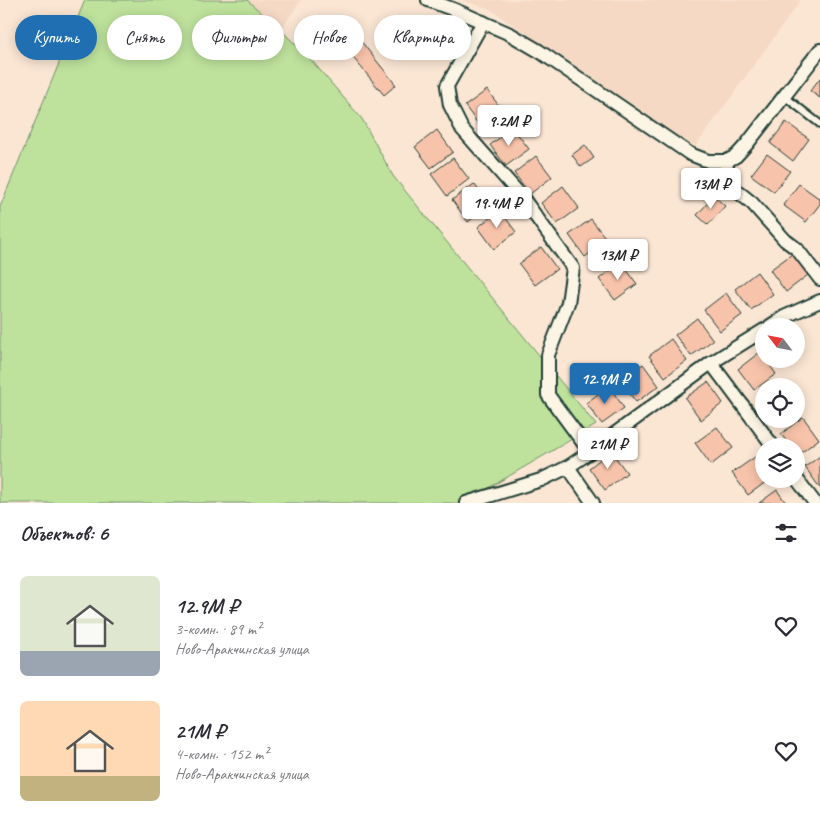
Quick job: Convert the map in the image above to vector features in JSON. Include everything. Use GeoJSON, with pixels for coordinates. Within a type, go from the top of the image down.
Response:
{"type":"FeatureCollection","features":[{"type":"Feature","properties":{"kind":"street"},"geometry":{"type":"LineString","coordinates":[[428,0],[510,34],[539,51],[690,154],[708,161],[727,160],[736,156],[820,50]]}},
{"type":"Feature","properties":{"kind":"street"},"geometry":{"type":"LineString","coordinates":[[483,22],[447,86],[450,105],[462,129],[522,197],[572,268],[568,303],[548,355],[548,395],[590,452]]}},
{"type":"Feature","properties":{"kind":"street"},"geometry":{"type":"LineString","coordinates":[[727,160],[726,177],[732,187],[752,203],[785,240],[797,249],[820,279]]}},
{"type":"Feature","properties":{"kind":"street"},"geometry":{"type":"LineString","coordinates":[[782,318],[820,301]]}},
{"type":"Feature","properties":{"kind":"street"},"geometry":{"type":"LineString","coordinates":[[466,503],[541,480],[568,467],[712,362],[755,336]]}},
{"type":"Feature","properties":{"kind":"street"},"geometry":{"type":"LineString","coordinates":[[712,362],[767,438]]}},
{"type":"Feature","properties":{"kind":"street"},"geometry":{"type":"LineString","coordinates":[[568,467],[593,503]]}},
{"type":"Feature","properties":{"kind":"street"},"geometry":{"type":"LineString","coordinates":[[804,488],[815,503]]}},
{"type":"Feature","properties":{"kind":"lane"},"geometry":{"type":"LineString","coordinates":[[784,96],[820,124]]}},
{"type":"Feature","properties":{"kind":"shaded area"},"geometry":{"type":"Polygon","coordinates":[[[247,0],[301,0],[284,26],[284,15],[264,15],[247,0]]]}},
{"type":"Feature","properties":{"kind":"shaded area"},"geometry":{"type":"Polygon","coordinates":[[[461,0],[801,0],[695,147],[620,100],[490,9],[461,0]]]}},
{"type":"Feature","properties":{"kind":"green space"},"geometry":{"type":"Polygon","coordinates":[[[85,0],[247,0],[264,15],[192,15],[192,60],[284,60],[284,33],[294,43],[294,60],[311,60],[362,119],[393,176],[596,425],[463,503],[0,503],[0,207],[60,60],[97,60],[97,15],[79,15],[85,0]]]}},
{"type":"Feature","properties":{"kind":"building"},"geometry":{"type":"Polygon","coordinates":[[[364,45],[374,60],[376,60],[396,85],[384,95],[355,60],[364,60],[364,45]]]}},
{"type":"Feature","properties":{"kind":"building"},"geometry":{"type":"Polygon","coordinates":[[[820,78],[820,98],[810,91],[820,78]]]}},
{"type":"Feature","properties":{"kind":"building"},"geometry":{"type":"Polygon","coordinates":[[[487,90],[503,111],[481,128],[465,106],[487,90]]]}},
{"type":"Feature","properties":{"kind":"building"},"geometry":{"type":"Polygon","coordinates":[[[786,122],[809,139],[793,161],[770,143],[786,122]]]}},
{"type":"Feature","properties":{"kind":"building"},"geometry":{"type":"Polygon","coordinates":[[[513,128],[529,149],[506,166],[490,145],[513,128]]]}},
{"type":"Feature","properties":{"kind":"building"},"geometry":{"type":"Polygon","coordinates":[[[437,130],[453,152],[431,168],[415,147],[437,130]]]}},
{"type":"Feature","properties":{"kind":"building"},"geometry":{"type":"Polygon","coordinates":[[[585,145],[594,158],[581,167],[572,155],[585,145]]]}},
{"type":"Feature","properties":{"kind":"building"},"geometry":{"type":"Polygon","coordinates":[[[767,154],[790,171],[774,192],[751,175],[767,154]]]}},
{"type":"Feature","properties":{"kind":"building"},"geometry":{"type":"Polygon","coordinates":[[[536,156],[552,177],[530,194],[514,173],[536,156]]]}},
{"type":"Feature","properties":{"kind":"building"},"geometry":{"type":"Polygon","coordinates":[[[453,158],[469,179],[447,196],[431,174],[453,158]]]}},
{"type":"Feature","properties":{"kind":"building"},"geometry":{"type":"Polygon","coordinates":[[[474,184],[490,205],[468,222],[452,200],[474,184]]]}},
{"type":"Feature","properties":{"kind":"building"},"geometry":{"type":"Polygon","coordinates":[[[799,184],[820,199],[820,204],[806,222],[783,205],[799,184]]]}},
{"type":"Feature","properties":{"kind":"building"},"geometry":{"type":"Polygon","coordinates":[[[563,186],[579,208],[557,224],[541,203],[563,186]]]}},
{"type":"Feature","properties":{"kind":"building"},"geometry":{"type":"Polygon","coordinates":[[[714,196],[725,206],[708,225],[697,215],[714,196]]]}},
{"type":"Feature","properties":{"kind":"building"},"geometry":{"type":"Polygon","coordinates":[[[500,210],[516,232],[494,249],[478,227],[500,210]]]}},
{"type":"Feature","properties":{"kind":"building"},"geometry":{"type":"Polygon","coordinates":[[[591,219],[607,240],[585,257],[569,235],[591,219]]]}},
{"type":"Feature","properties":{"kind":"building"},"geometry":{"type":"Polygon","coordinates":[[[541,247],[557,269],[535,285],[519,264],[541,247]]]}},
{"type":"Feature","properties":{"kind":"building"},"geometry":{"type":"Polygon","coordinates":[[[792,254],[808,275],[786,292],[770,270],[792,254]]]}},
{"type":"Feature","properties":{"kind":"building"},"geometry":{"type":"Polygon","coordinates":[[[621,262],[637,284],[615,300],[599,279],[621,262]]]}},
{"type":"Feature","properties":{"kind":"building"},"geometry":{"type":"Polygon","coordinates":[[[757,272],[773,294],[751,310],[735,289],[757,272]]]}},
{"type":"Feature","properties":{"kind":"building"},"geometry":{"type":"Polygon","coordinates":[[[726,293],[742,315],[720,331],[704,310],[726,293]]]}},
{"type":"Feature","properties":{"kind":"building"},"geometry":{"type":"Polygon","coordinates":[[[697,318],[713,340],[691,356],[675,335],[697,318]]]}},
{"type":"Feature","properties":{"kind":"building"},"geometry":{"type":"Polygon","coordinates":[[[671,339],[687,361],[665,377],[649,356],[671,339]]]}},
{"type":"Feature","properties":{"kind":"building"},"geometry":{"type":"Polygon","coordinates":[[[755,356],[755,368],[772,368],[776,374],[770,378],[755,378],[754,390],[738,369],[755,356]]]}},
{"type":"Feature","properties":{"kind":"building"},"geometry":{"type":"Polygon","coordinates":[[[643,364],[659,386],[636,402],[620,381],[643,364]]]}},
{"type":"Feature","properties":{"kind":"building"},"geometry":{"type":"Polygon","coordinates":[[[708,382],[723,403],[701,420],[685,398],[708,382]]]}},
{"type":"Feature","properties":{"kind":"building"},"geometry":{"type":"Polygon","coordinates":[[[609,386],[624,408],[602,424],[586,403],[609,386]]]}},
{"type":"Feature","properties":{"kind":"building"},"geometry":{"type":"Polygon","coordinates":[[[805,420],[819,439],[805,450],[805,438],[784,438],[781,434],[789,428],[805,428],[805,420]]]}},
{"type":"Feature","properties":{"kind":"building"},"geometry":{"type":"Polygon","coordinates":[[[717,427],[733,448],[711,465],[695,443],[717,427]]]}},
{"type":"Feature","properties":{"kind":"building"},"geometry":{"type":"Polygon","coordinates":[[[611,451],[627,473],[605,490],[589,468],[611,451]]]}},
{"type":"Feature","properties":{"kind":"building"},"geometry":{"type":"Polygon","coordinates":[[[820,456],[820,488],[805,467],[820,456]]]}},
{"type":"Feature","properties":{"kind":"building"},"geometry":{"type":"Polygon","coordinates":[[[755,457],[755,488],[758,488],[748,495],[732,473],[755,457]]]}},
{"type":"Feature","properties":{"kind":"building"},"geometry":{"type":"Polygon","coordinates":[[[777,490],[786,503],[759,503],[777,490]]]}}]}
